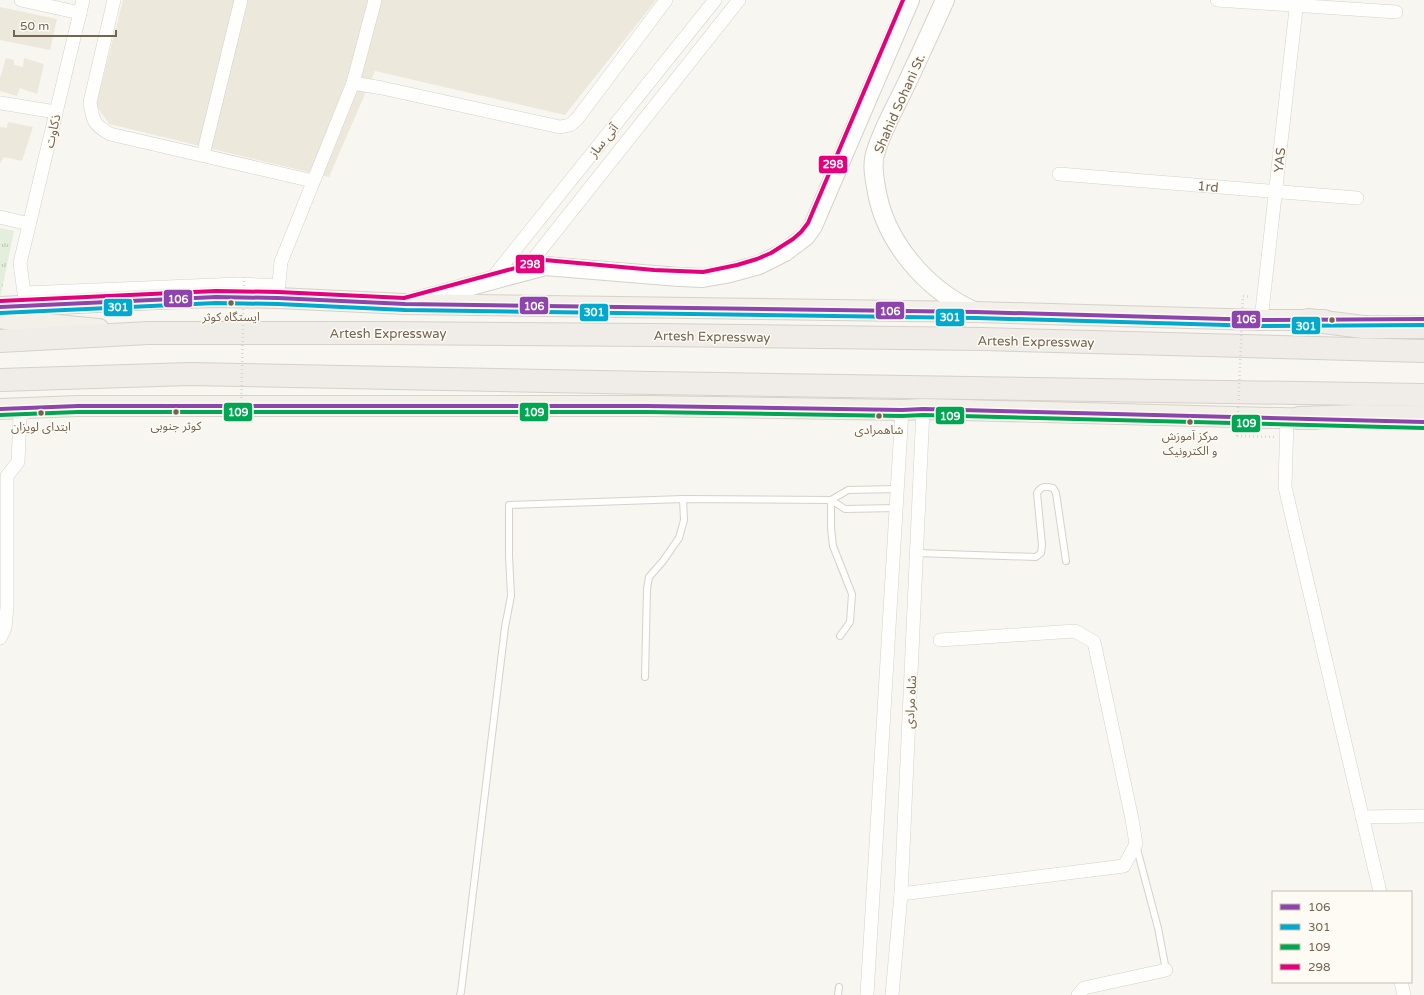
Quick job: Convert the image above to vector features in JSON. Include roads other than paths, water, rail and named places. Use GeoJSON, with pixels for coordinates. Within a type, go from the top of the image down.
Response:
{"type":"FeatureCollection","features":[{"type":"Feature","properties":{"kind":"highway"},"geometry":{"type":"LineString","coordinates":[[1308,320],[1363,327],[1424,327]]}},
{"type":"Feature","properties":{"kind":"highway","name":"Artesh Expressway"},"geometry":{"type":"LineString","coordinates":[[0,341],[148,333],[381,333],[983,339],[1424,351]]}},
{"type":"Feature","properties":{"kind":"highway"},"geometry":{"type":"LineString","coordinates":[[0,380],[190,374],[828,386],[1424,394]]}},
{"type":"Feature","properties":{"kind":"highway"},"geometry":{"type":"LineString","coordinates":[[1293,418],[1358,416],[1424,417]]}},
{"type":"Feature","properties":{"kind":"main road"},"geometry":{"type":"LineString","coordinates":[[405,304],[545,266],[654,276],[703,278],[726,274],[759,265],[785,252],[806,236],[813,226],[895,38],[910,0]]}},
{"type":"Feature","properties":{"kind":"main road","name":"Shahid Sohani St."},"geometry":{"type":"LineString","coordinates":[[945,0],[881,137],[874,155],[873,172],[879,205],[893,238],[921,273],[947,296],[960,305],[976,312]]}},
{"type":"Feature","properties":{"kind":"main road"},"geometry":{"type":"LineString","coordinates":[[895,38],[921,53]]}},
{"type":"Feature","properties":{"kind":"main road"},"geometry":{"type":"LineString","coordinates":[[0,307],[216,297],[278,292],[405,304],[976,312],[1260,320],[1424,319]]}},
{"type":"Feature","properties":{"kind":"main road"},"geometry":{"type":"LineString","coordinates":[[0,318],[15,321],[148,333]]}},
{"type":"Feature","properties":{"kind":"main road"},"geometry":{"type":"LineString","coordinates":[[828,386],[1007,411]]}},
{"type":"Feature","properties":{"kind":"main road"},"geometry":{"type":"LineString","coordinates":[[0,409],[78,406],[647,406],[902,410],[923,409],[1424,422]]}},
{"type":"Feature","properties":{"kind":"street"},"geometry":{"type":"LineString","coordinates":[[21,0],[80,13]]}},
{"type":"Feature","properties":{"kind":"street","name":"ذکاوت"},"geometry":{"type":"LineString","coordinates":[[83,0],[20,262],[24,294],[239,284],[278,292]]}},
{"type":"Feature","properties":{"kind":"street"},"geometry":{"type":"LineString","coordinates":[[114,0],[90,102],[92,116],[97,126],[110,134],[313,181]]}},
{"type":"Feature","properties":{"kind":"street"},"geometry":{"type":"LineString","coordinates":[[203,155],[241,0]]}},
{"type":"Feature","properties":{"kind":"street"},"geometry":{"type":"LineString","coordinates":[[278,292],[281,262],[353,84],[375,0]]}},
{"type":"Feature","properties":{"kind":"street"},"geometry":{"type":"LineString","coordinates":[[353,84],[382,88],[560,127],[570,126],[577,120],[666,0]]}},
{"type":"Feature","properties":{"kind":"street","name":"آتی ساز"},"geometry":{"type":"LineString","coordinates":[[490,281],[715,0]]}},
{"type":"Feature","properties":{"kind":"street","name":"آتی ساز"},"geometry":{"type":"LineString","coordinates":[[524,271],[739,0]]}},
{"type":"Feature","properties":{"kind":"street"},"geometry":{"type":"LineString","coordinates":[[1217,0],[1296,3],[1396,12]]}},
{"type":"Feature","properties":{"kind":"street","name":"YAS"},"geometry":{"type":"LineString","coordinates":[[1260,320],[1296,3]]}},
{"type":"Feature","properties":{"kind":"street"},"geometry":{"type":"LineString","coordinates":[[0,102],[56,112]]}},
{"type":"Feature","properties":{"kind":"street","name":"1rd"},"geometry":{"type":"LineString","coordinates":[[1059,174],[1357,198]]}},
{"type":"Feature","properties":{"kind":"street"},"geometry":{"type":"LineString","coordinates":[[0,217],[30,224]]}},
{"type":"Feature","properties":{"kind":"street"},"geometry":{"type":"LineString","coordinates":[[530,232],[530,240],[536,245],[546,244]]}},
{"type":"Feature","properties":{"kind":"street"},"geometry":{"type":"LineString","coordinates":[[0,638],[5,628],[7,607],[7,476],[18,462],[20,416],[33,408]]}},
{"type":"Feature","properties":{"kind":"street","name":"شاه مرادی"},"geometry":{"type":"LineString","coordinates":[[892,995],[901,894],[923,409]]}},
{"type":"Feature","properties":{"kind":"street","name":"شاه مرادی"},"geometry":{"type":"LineString","coordinates":[[867,995],[902,410]]}},
{"type":"Feature","properties":{"kind":"street"},"geometry":{"type":"LineString","coordinates":[[1293,418],[1285,487],[1380,891]]}},
{"type":"Feature","properties":{"kind":"street"},"geometry":{"type":"LineString","coordinates":[[901,894],[1124,866],[1136,844],[1094,642],[1075,631],[940,640]]}},
{"type":"Feature","properties":{"kind":"street"},"geometry":{"type":"LineString","coordinates":[[1362,817],[1424,816]]}},
{"type":"Feature","properties":{"kind":"street"},"geometry":{"type":"LineString","coordinates":[[1078,995],[1084,988],[1166,970]]}},
{"type":"Feature","properties":{"kind":"street"},"geometry":{"type":"LineString","coordinates":[[1401,983],[1404,995]]}},
{"type":"Feature","properties":{"kind":"lane"},"geometry":{"type":"LineString","coordinates":[[917,553],[1036,557],[1041,553],[1042,545],[1037,493],[1040,488],[1045,486],[1053,488],[1056,493],[1066,560]]}},
{"type":"Feature","properties":{"kind":"lane"},"geometry":{"type":"LineString","coordinates":[[460,995],[462,992],[505,627],[511,596],[509,505],[683,499],[831,500],[848,490],[897,489]]}},
{"type":"Feature","properties":{"kind":"lane"},"geometry":{"type":"LineString","coordinates":[[645,677],[647,589],[649,577],[679,538],[684,520],[683,499]]}},
{"type":"Feature","properties":{"kind":"lane"},"geometry":{"type":"LineString","coordinates":[[831,500],[845,509],[896,508]]}},
{"type":"Feature","properties":{"kind":"lane"},"geometry":{"type":"LineString","coordinates":[[831,500],[831,528],[833,546],[852,594],[850,622],[840,636]]}},
{"type":"Feature","properties":{"kind":"lane"},"geometry":{"type":"LineString","coordinates":[[1136,844],[1158,928],[1166,970]]}},
{"type":"Feature","properties":{"kind":"lane"},"geometry":{"type":"LineString","coordinates":[[838,995],[839,987]]}},
{"type":"Feature","properties":{"kind":"place","name":"ایستگاه کوثر"},"geometry":{"type":"Point","coordinates":[231,303]}},
{"type":"Feature","properties":{"kind":"place","name":"کوثر جنوبی"},"geometry":{"type":"Point","coordinates":[176,412]}},
{"type":"Feature","properties":{"kind":"place","name":"ابتدای لویزان"},"geometry":{"type":"Point","coordinates":[41,413]}},
{"type":"Feature","properties":{"kind":"place","name":"شاهمرادی"},"geometry":{"type":"Point","coordinates":[879,416]}},
{"type":"Feature","properties":{"kind":"place","name":"مرکز آموزش و الکترونیک"},"geometry":{"type":"Point","coordinates":[1190,422]}}]}
